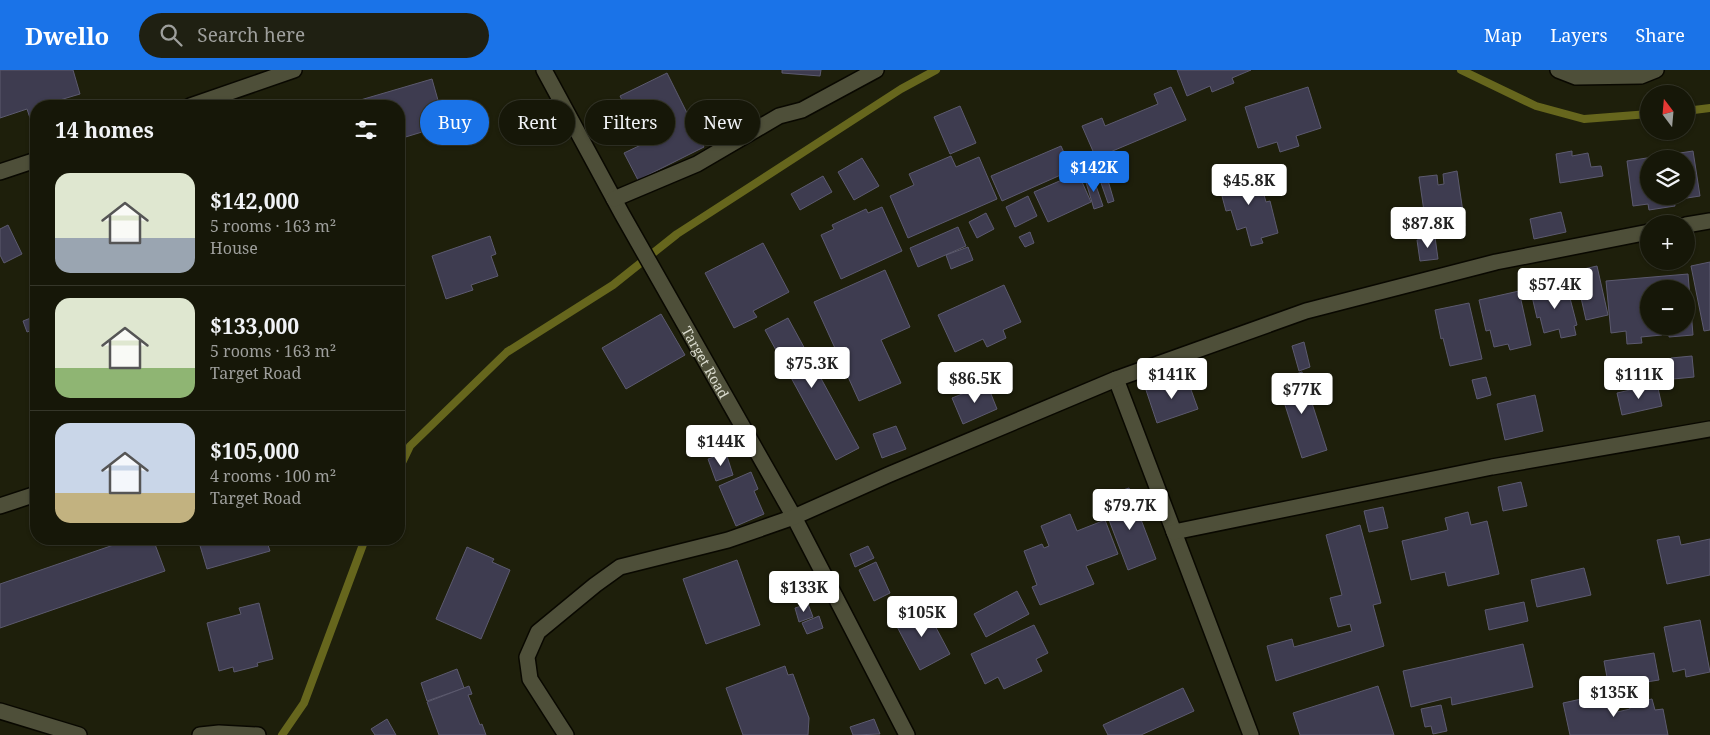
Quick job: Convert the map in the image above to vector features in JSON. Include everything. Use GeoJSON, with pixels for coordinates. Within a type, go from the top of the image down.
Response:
{"type":"FeatureCollection","features":[{"type":"Feature","properties":{"kind":"street"},"geometry":{"type":"LineString","coordinates":[[207,100],[294,70]]}},
{"type":"Feature","properties":{"kind":"street","name":"Target Road"},"geometry":{"type":"LineString","coordinates":[[544,70],[622,214],[794,517],[908,735]]}},
{"type":"Feature","properties":{"kind":"street"},"geometry":{"type":"LineString","coordinates":[[614,199],[696,164],[779,116],[802,110],[876,70]]}},
{"type":"Feature","properties":{"kind":"street"},"geometry":{"type":"LineString","coordinates":[[1558,70],[1576,77],[1641,76],[1656,70]]}},
{"type":"Feature","properties":{"kind":"street"},"geometry":{"type":"LineString","coordinates":[[0,172],[30,162]]}},
{"type":"Feature","properties":{"kind":"street"},"geometry":{"type":"LineString","coordinates":[[1695,223],[1710,220]]}},
{"type":"Feature","properties":{"kind":"street"},"geometry":{"type":"LineString","coordinates":[[566,735],[530,679],[527,657],[538,632],[620,567],[728,540],[794,517],[888,475],[1116,379],[1306,311],[1496,262],[1640,234]]}},
{"type":"Feature","properties":{"kind":"street"},"geometry":{"type":"LineString","coordinates":[[1116,379],[1251,735]]}},
{"type":"Feature","properties":{"kind":"street"},"geometry":{"type":"LineString","coordinates":[[1174,532],[1492,467],[1710,429]]}},
{"type":"Feature","properties":{"kind":"street"},"geometry":{"type":"LineString","coordinates":[[0,506],[30,496]]}},
{"type":"Feature","properties":{"kind":"street"},"geometry":{"type":"LineString","coordinates":[[0,711],[79,735]]}},
{"type":"Feature","properties":{"kind":"street"},"geometry":{"type":"LineString","coordinates":[[200,735],[219,733],[258,735]]}},
{"type":"Feature","properties":{"kind":"building"},"geometry":{"type":"Polygon","coordinates":[[[0,70],[73,70],[80,94],[60,100],[30,100],[30,118],[27,109],[0,118],[0,70]]]}},
{"type":"Feature","properties":{"kind":"building"},"geometry":{"type":"Polygon","coordinates":[[[782,70],[821,70],[820,76],[782,73],[782,70]]]}},
{"type":"Feature","properties":{"kind":"building"},"geometry":{"type":"Polygon","coordinates":[[[1177,70],[1251,70],[1232,78],[1234,83],[1212,92],[1210,86],[1187,96],[1177,70]]]}},
{"type":"Feature","properties":{"kind":"building"},"geometry":{"type":"Polygon","coordinates":[[[667,73],[685,109],[685,145],[703,145],[704,147],[638,180],[624,153],[641,145],[675,145],[675,100],[622,100],[620,96],[667,73]]]}},
{"type":"Feature","properties":{"kind":"building"},"geometry":{"type":"Polygon","coordinates":[[[432,79],[438,100],[420,100],[420,133],[405,137],[405,100],[360,100],[432,79]]]}},
{"type":"Feature","properties":{"kind":"building"},"geometry":{"type":"Polygon","coordinates":[[[1171,87],[1186,120],[1096,158],[1082,126],[1102,118],[1105,126],[1158,104],[1154,94],[1171,87]]]}},
{"type":"Feature","properties":{"kind":"building"},"geometry":{"type":"Polygon","coordinates":[[[1308,87],[1321,128],[1296,136],[1299,146],[1280,152],[1277,142],[1258,148],[1245,107],[1308,87]]]}},
{"type":"Feature","properties":{"kind":"building"},"geometry":{"type":"Polygon","coordinates":[[[960,106],[976,143],[950,154],[934,117],[960,106]]]}},
{"type":"Feature","properties":{"kind":"building"},"geometry":{"type":"Polygon","coordinates":[[[1061,146],[1072,170],[1002,201],[991,176],[1061,146]]]}},
{"type":"Feature","properties":{"kind":"building"},"geometry":{"type":"Polygon","coordinates":[[[1572,151],[1572,156],[1588,153],[1591,167],[1601,166],[1603,176],[1560,183],[1556,154],[1572,151]]]}},
{"type":"Feature","properties":{"kind":"building"},"geometry":{"type":"Polygon","coordinates":[[[951,156],[956,167],[979,157],[997,199],[908,238],[890,196],[914,185],[909,174],[951,156]]]}},
{"type":"Feature","properties":{"kind":"building"},"geometry":{"type":"Polygon","coordinates":[[[862,158],[879,186],[854,200],[838,172],[862,158]]]}},
{"type":"Feature","properties":{"kind":"building"},"geometry":{"type":"Polygon","coordinates":[[[1640,159],[1640,205],[1633,206],[1627,161],[1640,159]]]}},
{"type":"Feature","properties":{"kind":"building"},"geometry":{"type":"Polygon","coordinates":[[[1695,164],[1700,196],[1695,197],[1695,164]]]}},
{"type":"Feature","properties":{"kind":"building"},"geometry":{"type":"Polygon","coordinates":[[[1257,170],[1266,202],[1270,201],[1278,233],[1261,238],[1263,243],[1251,246],[1246,227],[1237,230],[1231,210],[1226,211],[1218,181],[1257,170]]]}},
{"type":"Feature","properties":{"kind":"building"},"geometry":{"type":"Polygon","coordinates":[[[1457,171],[1465,226],[1427,232],[1419,177],[1437,175],[1438,185],[1444,184],[1443,174],[1457,171]]]}},
{"type":"Feature","properties":{"kind":"building"},"geometry":{"type":"Polygon","coordinates":[[[1078,173],[1091,202],[1048,222],[1034,192],[1078,173]]]}},
{"type":"Feature","properties":{"kind":"building"},"geometry":{"type":"Polygon","coordinates":[[[823,176],[832,192],[800,210],[791,194],[823,176]]]}},
{"type":"Feature","properties":{"kind":"building"},"geometry":{"type":"Polygon","coordinates":[[[1093,177],[1103,206],[1094,209],[1085,179],[1093,177]]]}},
{"type":"Feature","properties":{"kind":"building"},"geometry":{"type":"Polygon","coordinates":[[[1107,177],[1114,201],[1108,203],[1100,180],[1107,177]]]}},
{"type":"Feature","properties":{"kind":"building"},"geometry":{"type":"Polygon","coordinates":[[[1028,196],[1037,216],[1015,227],[1006,207],[1028,196]]]}},
{"type":"Feature","properties":{"kind":"building"},"geometry":{"type":"Polygon","coordinates":[[[1648,205],[1675,205],[1675,206],[1649,210],[1648,205]]]}},
{"type":"Feature","properties":{"kind":"building"},"geometry":{"type":"Polygon","coordinates":[[[882,207],[902,251],[841,279],[821,235],[834,229],[832,225],[866,209],[868,213],[882,207]]]}},
{"type":"Feature","properties":{"kind":"building"},"geometry":{"type":"Polygon","coordinates":[[[1561,212],[1566,232],[1534,239],[1530,219],[1561,212]]]}},
{"type":"Feature","properties":{"kind":"building"},"geometry":{"type":"Polygon","coordinates":[[[986,213],[994,229],[977,238],[969,222],[986,213]]]}},
{"type":"Feature","properties":{"kind":"building"},"geometry":{"type":"Polygon","coordinates":[[[8,225],[22,254],[4,263],[0,255],[0,229],[8,225]]]}},
{"type":"Feature","properties":{"kind":"building"},"geometry":{"type":"Polygon","coordinates":[[[958,227],[966,246],[918,267],[910,248],[958,227]]]}},
{"type":"Feature","properties":{"kind":"building"},"geometry":{"type":"Polygon","coordinates":[[[1030,232],[1034,243],[1025,247],[1019,237],[1030,232]]]}},
{"type":"Feature","properties":{"kind":"building"},"geometry":{"type":"Polygon","coordinates":[[[490,236],[496,254],[491,256],[498,276],[471,285],[473,290],[446,299],[432,256],[490,236]]]}},
{"type":"Feature","properties":{"kind":"building"},"geometry":{"type":"Polygon","coordinates":[[[1435,237],[1438,259],[1420,261],[1417,240],[1435,237]]]}},
{"type":"Feature","properties":{"kind":"building"},"geometry":{"type":"Polygon","coordinates":[[[763,243],[789,292],[753,311],[757,317],[734,328],[705,273],[763,243]]]}},
{"type":"Feature","properties":{"kind":"building"},"geometry":{"type":"Polygon","coordinates":[[[968,247],[973,260],[951,269],[946,255],[968,247]]]}},
{"type":"Feature","properties":{"kind":"building"},"geometry":{"type":"Polygon","coordinates":[[[1710,262],[1710,330],[1704,331],[1692,270],[1695,270],[1695,265],[1710,262]]]}},
{"type":"Feature","properties":{"kind":"building"},"geometry":{"type":"Polygon","coordinates":[[[1597,266],[1608,315],[1586,320],[1575,271],[1597,266]]]}},
{"type":"Feature","properties":{"kind":"building"},"geometry":{"type":"Polygon","coordinates":[[[885,270],[910,327],[881,340],[901,383],[859,401],[814,302],[885,270]]]}},
{"type":"Feature","properties":{"kind":"building"},"geometry":{"type":"Polygon","coordinates":[[[1688,274],[1688,280],[1640,280],[1640,335],[1662,335],[1641,337],[1642,343],[1627,344],[1626,331],[1611,333],[1606,281],[1688,274]]]}},
{"type":"Feature","properties":{"kind":"building"},"geometry":{"type":"Polygon","coordinates":[[[1566,283],[1577,325],[1574,326],[1576,335],[1561,338],[1559,329],[1544,333],[1540,317],[1537,318],[1531,292],[1566,283]]]}},
{"type":"Feature","properties":{"kind":"building"},"geometry":{"type":"Polygon","coordinates":[[[1004,285],[1021,322],[1003,330],[1006,338],[987,347],[983,339],[955,352],[938,315],[1004,285]]]}},
{"type":"Feature","properties":{"kind":"building"},"geometry":{"type":"Polygon","coordinates":[[[1519,291],[1531,345],[1510,350],[1508,344],[1494,347],[1490,330],[1486,331],[1479,300],[1519,291]]]}},
{"type":"Feature","properties":{"kind":"building"},"geometry":{"type":"Polygon","coordinates":[[[1469,303],[1482,359],[1450,366],[1443,338],[1441,339],[1435,310],[1469,303]]]}},
{"type":"Feature","properties":{"kind":"building"},"geometry":{"type":"Polygon","coordinates":[[[661,314],[685,355],[626,389],[602,348],[661,314]]]}},
{"type":"Feature","properties":{"kind":"building"},"geometry":{"type":"Polygon","coordinates":[[[30,318],[30,331],[27,332],[23,321],[30,318]]]}},
{"type":"Feature","properties":{"kind":"building"},"geometry":{"type":"Polygon","coordinates":[[[788,318],[859,448],[836,460],[765,330],[788,318]]]}},
{"type":"Feature","properties":{"kind":"building"},"geometry":{"type":"Polygon","coordinates":[[[1669,335],[1693,335],[1669,337],[1669,335]]]}},
{"type":"Feature","properties":{"kind":"building"},"geometry":{"type":"Polygon","coordinates":[[[1304,342],[1310,367],[1299,371],[1292,346],[1304,342]]]}},
{"type":"Feature","properties":{"kind":"building"},"geometry":{"type":"Polygon","coordinates":[[[1692,356],[1694,377],[1673,379],[1671,358],[1692,356]]]}},
{"type":"Feature","properties":{"kind":"building"},"geometry":{"type":"Polygon","coordinates":[[[1302,372],[1327,450],[1302,458],[1277,380],[1302,372]]]}},
{"type":"Feature","properties":{"kind":"building"},"geometry":{"type":"Polygon","coordinates":[[[1186,376],[1198,409],[1157,423],[1146,390],[1186,376]]]}},
{"type":"Feature","properties":{"kind":"building"},"geometry":{"type":"Polygon","coordinates":[[[1486,377],[1491,395],[1477,399],[1472,380],[1486,377]]]}},
{"type":"Feature","properties":{"kind":"building"},"geometry":{"type":"Polygon","coordinates":[[[987,384],[997,409],[963,424],[952,398],[987,384]]]}},
{"type":"Feature","properties":{"kind":"building"},"geometry":{"type":"Polygon","coordinates":[[[1657,384],[1662,406],[1622,415],[1617,393],[1657,384]]]}},
{"type":"Feature","properties":{"kind":"building"},"geometry":{"type":"Polygon","coordinates":[[[1535,395],[1543,431],[1505,440],[1497,404],[1535,395]]]}},
{"type":"Feature","properties":{"kind":"building"},"geometry":{"type":"Polygon","coordinates":[[[896,426],[906,449],[882,458],[873,434],[896,426]]]}},
{"type":"Feature","properties":{"kind":"building"},"geometry":{"type":"Polygon","coordinates":[[[726,453],[733,475],[716,481],[708,459],[726,453]]]}},
{"type":"Feature","properties":{"kind":"building"},"geometry":{"type":"Polygon","coordinates":[[[751,472],[758,489],[754,491],[764,514],[736,526],[719,486],[751,472]]]}},
{"type":"Feature","properties":{"kind":"building"},"geometry":{"type":"Polygon","coordinates":[[[1521,482],[1527,506],[1503,511],[1498,487],[1521,482]]]}},
{"type":"Feature","properties":{"kind":"building"},"geometry":{"type":"Polygon","coordinates":[[[1129,488],[1156,559],[1128,570],[1109,520],[1117,518],[1108,495],[1129,488]]]}},
{"type":"Feature","properties":{"kind":"building"},"geometry":{"type":"Polygon","coordinates":[[[1383,507],[1388,528],[1369,532],[1364,511],[1383,507]]]}},
{"type":"Feature","properties":{"kind":"building"},"geometry":{"type":"Polygon","coordinates":[[[1468,512],[1471,525],[1487,521],[1499,574],[1448,586],[1445,572],[1411,580],[1402,541],[1448,530],[1445,518],[1468,512]]]}},
{"type":"Feature","properties":{"kind":"building"},"geometry":{"type":"Polygon","coordinates":[[[1070,514],[1077,531],[1105,520],[1118,554],[1086,566],[1094,584],[1040,605],[1032,587],[1037,585],[1024,551],[1042,544],[1044,548],[1049,546],[1041,526],[1070,514]]]}},
{"type":"Feature","properties":{"kind":"building"},"geometry":{"type":"Polygon","coordinates":[[[1360,525],[1381,603],[1373,605],[1384,646],[1276,681],[1267,646],[1292,639],[1294,647],[1352,631],[1350,624],[1338,627],[1330,598],[1342,595],[1326,535],[1360,525]]]}},
{"type":"Feature","properties":{"kind":"building"},"geometry":{"type":"Polygon","coordinates":[[[1679,536],[1681,545],[1710,539],[1710,575],[1667,584],[1657,540],[1679,536]]]}},
{"type":"Feature","properties":{"kind":"building"},"geometry":{"type":"Polygon","coordinates":[[[114,545],[155,545],[165,571],[0,628],[0,584],[114,545]]]}},
{"type":"Feature","properties":{"kind":"building"},"geometry":{"type":"Polygon","coordinates":[[[200,545],[268,545],[270,551],[207,569],[200,545]]]}},
{"type":"Feature","properties":{"kind":"building"},"geometry":{"type":"Polygon","coordinates":[[[868,546],[874,558],[855,567],[850,554],[868,546]]]}},
{"type":"Feature","properties":{"kind":"building"},"geometry":{"type":"Polygon","coordinates":[[[467,547],[494,559],[492,562],[510,570],[481,639],[436,619],[467,547]]]}},
{"type":"Feature","properties":{"kind":"building"},"geometry":{"type":"Polygon","coordinates":[[[737,560],[760,625],[706,644],[683,579],[737,560]]]}},
{"type":"Feature","properties":{"kind":"building"},"geometry":{"type":"Polygon","coordinates":[[[876,562],[890,593],[874,601],[859,570],[876,562]]]}},
{"type":"Feature","properties":{"kind":"building"},"geometry":{"type":"Polygon","coordinates":[[[1584,568],[1591,595],[1537,607],[1531,580],[1584,568]]]}},
{"type":"Feature","properties":{"kind":"building"},"geometry":{"type":"Polygon","coordinates":[[[1017,591],[1029,614],[986,637],[974,614],[1017,591]]]}},
{"type":"Feature","properties":{"kind":"building"},"geometry":{"type":"Polygon","coordinates":[[[1524,602],[1528,621],[1489,630],[1485,610],[1524,602]]]}},
{"type":"Feature","properties":{"kind":"building"},"geometry":{"type":"Polygon","coordinates":[[[259,603],[273,659],[257,663],[258,666],[234,672],[233,667],[219,671],[207,623],[241,614],[239,608],[259,603]]]}},
{"type":"Feature","properties":{"kind":"building"},"geometry":{"type":"Polygon","coordinates":[[[808,604],[813,617],[799,622],[795,608],[808,604]]]}},
{"type":"Feature","properties":{"kind":"building"},"geometry":{"type":"Polygon","coordinates":[[[924,605],[950,654],[920,670],[894,621],[924,605]]]}},
{"type":"Feature","properties":{"kind":"building"},"geometry":{"type":"Polygon","coordinates":[[[819,616],[823,628],[807,634],[802,623],[819,616]]]}},
{"type":"Feature","properties":{"kind":"building"},"geometry":{"type":"Polygon","coordinates":[[[1700,620],[1710,672],[1686,677],[1685,669],[1673,672],[1664,627],[1700,620]]]}},
{"type":"Feature","properties":{"kind":"building"},"geometry":{"type":"Polygon","coordinates":[[[1034,625],[1048,653],[1036,659],[1042,671],[1004,689],[998,677],[985,684],[971,654],[1034,625]]]}},
{"type":"Feature","properties":{"kind":"building"},"geometry":{"type":"Polygon","coordinates":[[[1523,644],[1533,687],[1452,705],[1451,697],[1411,707],[1403,671],[1523,644]]]}},
{"type":"Feature","properties":{"kind":"building"},"geometry":{"type":"Polygon","coordinates":[[[1654,653],[1659,680],[1609,688],[1604,661],[1654,653]]]}},
{"type":"Feature","properties":{"kind":"building"},"geometry":{"type":"Polygon","coordinates":[[[785,666],[788,675],[793,674],[809,718],[808,735],[743,735],[726,688],[785,666]]]}},
{"type":"Feature","properties":{"kind":"building"},"geometry":{"type":"Polygon","coordinates":[[[457,669],[464,688],[427,701],[421,683],[457,669]]]}},
{"type":"Feature","properties":{"kind":"building"},"geometry":{"type":"Polygon","coordinates":[[[469,686],[472,694],[468,695],[486,735],[439,735],[427,702],[469,686]]]}},
{"type":"Feature","properties":{"kind":"building"},"geometry":{"type":"Polygon","coordinates":[[[1378,686],[1394,735],[1300,735],[1293,713],[1378,686]]]}},
{"type":"Feature","properties":{"kind":"building"},"geometry":{"type":"Polygon","coordinates":[[[1183,688],[1194,711],[1141,735],[1108,735],[1103,725],[1183,688]]]}},
{"type":"Feature","properties":{"kind":"building"},"geometry":{"type":"Polygon","coordinates":[[[1613,692],[1617,712],[1630,709],[1629,704],[1652,699],[1655,710],[1663,709],[1668,735],[1570,735],[1563,703],[1613,692]]]}},
{"type":"Feature","properties":{"kind":"building"},"geometry":{"type":"Polygon","coordinates":[[[1441,705],[1447,731],[1433,734],[1431,726],[1425,727],[1421,709],[1441,705]]]}},
{"type":"Feature","properties":{"kind":"building"},"geometry":{"type":"Polygon","coordinates":[[[387,719],[396,735],[375,735],[371,729],[387,719]]]}},
{"type":"Feature","properties":{"kind":"building"},"geometry":{"type":"Polygon","coordinates":[[[874,719],[880,734],[853,735],[850,727],[874,719]]]}},
{"type":"Feature","properties":{"kind":"waterway"},"geometry":{"type":"LineString","coordinates":[[405,456],[410,446],[507,352],[613,285],[677,234],[901,89],[936,70]]}},
{"type":"Feature","properties":{"kind":"waterway"},"geometry":{"type":"LineString","coordinates":[[1461,70],[1536,106],[1584,119],[1640,115]]}},
{"type":"Feature","properties":{"kind":"waterway"},"geometry":{"type":"LineString","coordinates":[[1695,110],[1710,108]]}},
{"type":"Feature","properties":{"kind":"waterway"},"geometry":{"type":"LineString","coordinates":[[282,735],[304,703],[363,545]]}}]}
